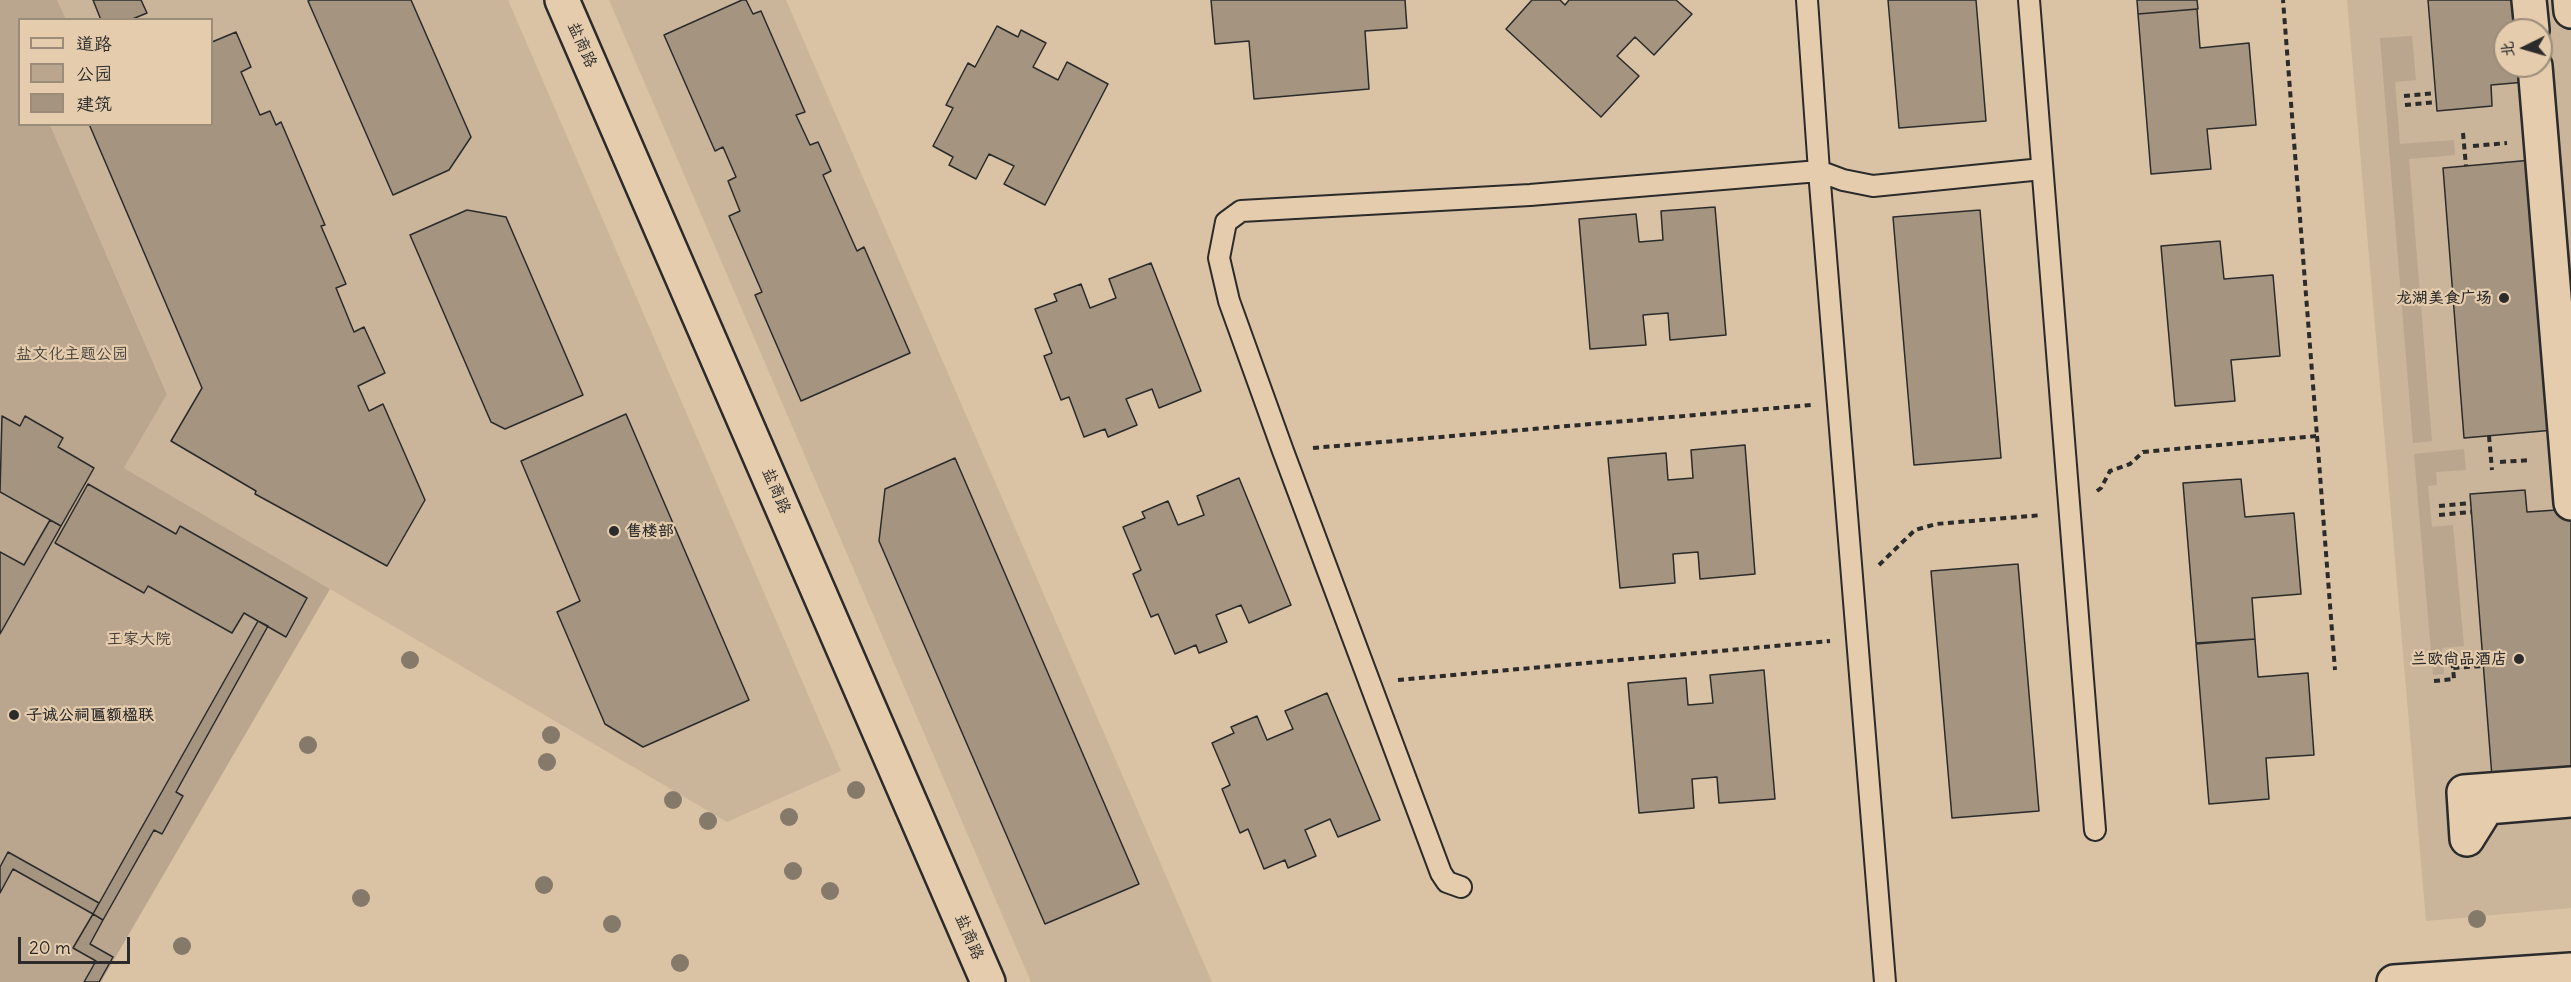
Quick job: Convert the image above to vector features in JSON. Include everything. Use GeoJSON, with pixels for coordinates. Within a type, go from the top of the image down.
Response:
{"type":"FeatureCollection","features":[{"type":"Feature","properties":{"kind":"street","name":"盐商路"},"geometry":{"type":"LineString","coordinates":[[562,0],[988,982]]}},
{"type":"Feature","properties":{"kind":"street"},"geometry":{"type":"LineString","coordinates":[[2529,0],[2531,18]]}},
{"type":"Feature","properties":{"kind":"street"},"geometry":{"type":"LineString","coordinates":[[2570,0],[2571,11]]}},
{"type":"Feature","properties":{"kind":"street"},"geometry":{"type":"LineString","coordinates":[[2536,78],[2571,503]]}},
{"type":"Feature","properties":{"kind":"street"},"geometry":{"type":"LineString","coordinates":[[2571,784],[2464,792],[2467,839],[2487,807],[2571,800]]}},
{"type":"Feature","properties":{"kind":"street"},"geometry":{"type":"LineString","coordinates":[[2394,982],[2571,970]]}},
{"type":"Feature","properties":{"kind":"lane"},"geometry":{"type":"LineString","coordinates":[[1807,0],[1837,402],[1885,982]]}},
{"type":"Feature","properties":{"kind":"lane"},"geometry":{"type":"LineString","coordinates":[[2029,0],[2095,830]]}},
{"type":"Feature","properties":{"kind":"lane"},"geometry":{"type":"LineString","coordinates":[[1461,887],[1447,882],[1441,873],[1229,301],[1220,258],[1226,222],[1241,211],[1530,195],[1819,171],[1843,180],[1873,186],[2042,169]]}},
{"type":"Feature","properties":{"kind":"path"},"geometry":{"type":"LineString","coordinates":[[2283,0],[2335,670]]}},
{"type":"Feature","properties":{"kind":"path"},"geometry":{"type":"LineString","coordinates":[[2404,96],[2436,93]]}},
{"type":"Feature","properties":{"kind":"path"},"geometry":{"type":"LineString","coordinates":[[2405,105],[2437,102]]}},
{"type":"Feature","properties":{"kind":"path"},"geometry":{"type":"LineString","coordinates":[[2463,132],[2466,166]]}},
{"type":"Feature","properties":{"kind":"path"},"geometry":{"type":"LineString","coordinates":[[1283,451],[1837,402]]}},
{"type":"Feature","properties":{"kind":"path"},"geometry":{"type":"LineString","coordinates":[[1852,578],[1863,575],[1886,561],[1915,530],[1936,524],[2061,514],[2101,488],[2110,471],[2130,464],[2143,452],[2317,436]]}},
{"type":"Feature","properties":{"kind":"path"},"geometry":{"type":"LineString","coordinates":[[2489,436],[2492,470]]}},
{"type":"Feature","properties":{"kind":"path"},"geometry":{"type":"LineString","coordinates":[[2439,506],[2471,503]]}},
{"type":"Feature","properties":{"kind":"path"},"geometry":{"type":"LineString","coordinates":[[2439,515],[2472,512]]}},
{"type":"Feature","properties":{"kind":"path"},"geometry":{"type":"LineString","coordinates":[[1370,682],[1856,638]]}},
{"type":"Feature","properties":{"kind":"path"},"geometry":{"type":"LineString","coordinates":[[2434,681],[2454,679],[2452,660],[2482,658]]}},
{"type":"Feature","properties":{"kind":"path"},"geometry":{"type":"LineString","coordinates":[[2453,668],[2483,666]]}},
{"type":"Feature","properties":{"kind":"shaded area"},"geometry":{"type":"Polygon","coordinates":[[[57,0],[508,0],[841,771],[727,822],[124,468],[167,393],[50,126],[213,126],[213,18],[66,18],[57,0]]]}},
{"type":"Feature","properties":{"kind":"shaded area"},"geometry":{"type":"Polygon","coordinates":[[[609,0],[786,0],[1212,982],[1031,982],[609,0]]]}},
{"type":"Feature","properties":{"kind":"shaded area"},"geometry":{"type":"Polygon","coordinates":[[[2347,0],[2571,0],[2571,908],[2426,921],[2347,0]]]}},
{"type":"Feature","properties":{"kind":"green space","name":"王家大院"},"geometry":{"type":"Polygon","coordinates":[[[0,0],[57,0],[66,18],[18,18],[18,126],[50,126],[167,394],[124,468],[330,589],[101,982],[0,982],[0,0]]]}},
{"type":"Feature","properties":{"kind":"green space"},"geometry":{"type":"Polygon","coordinates":[[[2412,36],[2416,80],[2395,82],[2400,144],[2454,140],[2455,155],[2409,159],[2432,441],[2413,443],[2380,38],[2412,36]]]}},
{"type":"Feature","properties":{"kind":"green space"},"geometry":{"type":"Polygon","coordinates":[[[2464,449],[2466,470],[2436,472],[2437,485],[2428,486],[2432,527],[2453,525],[2464,646],[2442,648],[2444,674],[2433,675],[2414,454],[2464,449]]]}},
{"type":"Feature","properties":{"kind":"building"},"geometry":{"type":"Polygon","coordinates":[[[93,0],[141,0],[147,13],[135,18],[100,18],[93,0]]]}},
{"type":"Feature","properties":{"kind":"building"},"geometry":{"type":"Polygon","coordinates":[[[411,0],[471,137],[449,170],[393,195],[308,1],[411,0]]]}},
{"type":"Feature","properties":{"kind":"building"},"geometry":{"type":"Polygon","coordinates":[[[746,0],[753,14],[761,11],[805,112],[796,115],[810,145],[818,142],[831,171],[823,175],[857,251],[864,247],[910,353],[801,401],[755,295],[762,292],[729,216],[740,211],[728,181],[736,177],[723,147],[715,151],[664,35],[746,0]]]}},
{"type":"Feature","properties":{"kind":"building"},"geometry":{"type":"Polygon","coordinates":[[[1211,0],[1405,0],[1407,28],[1365,31],[1369,89],[1254,99],[1249,41],[1215,44],[1211,0]]]}},
{"type":"Feature","properties":{"kind":"building"},"geometry":{"type":"Polygon","coordinates":[[[1532,0],[1560,0],[1565,5],[1569,0],[1676,0],[1692,14],[1654,55],[1635,37],[1617,56],[1639,76],[1601,117],[1506,29],[1532,0]]]}},
{"type":"Feature","properties":{"kind":"building"},"geometry":{"type":"Polygon","coordinates":[[[1888,0],[1976,0],[1986,121],[1899,128],[1888,0]]]}},
{"type":"Feature","properties":{"kind":"building"},"geometry":{"type":"Polygon","coordinates":[[[2137,0],[2197,0],[2198,9],[2138,14],[2137,0]]]}},
{"type":"Feature","properties":{"kind":"building"},"geometry":{"type":"Polygon","coordinates":[[[2428,0],[2530,0],[2532,18],[2493,18],[2493,78],[2537,78],[2537,81],[2491,85],[2492,106],[2437,111],[2428,0]]]}},
{"type":"Feature","properties":{"kind":"building"},"geometry":{"type":"Polygon","coordinates":[[[2197,9],[2200,48],[2249,43],[2256,125],[2207,129],[2211,169],[2151,174],[2138,14],[2197,9]]]}},
{"type":"Feature","properties":{"kind":"building"},"geometry":{"type":"Polygon","coordinates":[[[997,26],[1018,37],[1021,30],[1046,43],[1033,67],[1058,80],[1067,62],[1108,84],[1045,205],[1004,184],[1014,166],[989,154],[976,179],[949,165],[953,157],[933,146],[953,108],[946,105],[968,63],[975,67],[997,26]]]}},
{"type":"Feature","properties":{"kind":"building"},"geometry":{"type":"Polygon","coordinates":[[[236,32],[251,67],[241,72],[260,115],[270,111],[276,125],[281,122],[325,225],[321,226],[346,284],[336,288],[354,332],[364,327],[385,373],[358,386],[369,411],[383,404],[425,500],[387,566],[255,494],[256,491],[171,441],[202,388],[90,126],[213,126],[213,42],[236,32]]]}},
{"type":"Feature","properties":{"kind":"building","name":"龙湖美食广场"},"geometry":{"type":"Polygon","coordinates":[[[2543,159],[2565,429],[2464,438],[2443,168],[2543,159]]]}},
{"type":"Feature","properties":{"kind":"building"},"geometry":{"type":"Polygon","coordinates":[[[1715,207],[1726,335],[1670,340],[1668,313],[1643,315],[1646,345],[1590,349],[1579,219],[1636,214],[1639,242],[1663,240],[1661,211],[1715,207]]]}},
{"type":"Feature","properties":{"kind":"building"},"geometry":{"type":"Polygon","coordinates":[[[467,210],[506,217],[583,395],[505,429],[491,422],[410,235],[467,210]]]}},
{"type":"Feature","properties":{"kind":"building"},"geometry":{"type":"Polygon","coordinates":[[[1980,210],[2001,458],[1914,465],[1893,217],[1980,210]]]}},
{"type":"Feature","properties":{"kind":"building"},"geometry":{"type":"Polygon","coordinates":[[[2220,241],[2224,279],[2273,275],[2280,356],[2231,360],[2235,401],[2175,406],[2161,246],[2220,241]]]}},
{"type":"Feature","properties":{"kind":"building"},"geometry":{"type":"Polygon","coordinates":[[[1151,263],[1201,391],[1159,408],[1152,389],[1126,399],[1137,425],[1108,437],[1105,429],[1084,437],[1069,397],[1061,400],[1044,356],[1052,353],[1035,309],[1057,301],[1054,294],[1081,284],[1090,308],[1116,298],[1109,279],[1151,263]]]}},
{"type":"Feature","properties":{"kind":"building","name":"售楼部"},"geometry":{"type":"Polygon","coordinates":[[[626,414],[749,700],[643,747],[605,724],[557,612],[580,601],[521,461],[626,414]]]}},
{"type":"Feature","properties":{"kind":"building"},"geometry":{"type":"Polygon","coordinates":[[[2,416],[20,426],[25,416],[63,438],[58,447],[94,468],[61,526],[0,492],[2,416]]]}},
{"type":"Feature","properties":{"kind":"building"},"geometry":{"type":"Polygon","coordinates":[[[1745,445],[1755,574],[1700,579],[1698,552],[1673,554],[1675,583],[1620,588],[1608,458],[1666,453],[1668,480],[1693,478],[1691,450],[1745,445]]]}},
{"type":"Feature","properties":{"kind":"building"},"geometry":{"type":"Polygon","coordinates":[[[955,458],[1139,884],[1045,924],[879,541],[885,489],[955,458]]]}},
{"type":"Feature","properties":{"kind":"building"},"geometry":{"type":"Polygon","coordinates":[[[1239,478],[1291,605],[1249,623],[1241,605],[1216,615],[1227,642],[1199,653],[1196,645],[1175,654],[1158,614],[1151,617],[1133,574],[1141,570],[1123,527],[1145,518],[1142,512],[1168,501],[1178,525],[1204,515],[1197,496],[1239,478]]]}},
{"type":"Feature","properties":{"kind":"building"},"geometry":{"type":"Polygon","coordinates":[[[2241,479],[2245,517],[2294,513],[2301,594],[2252,598],[2255,639],[2196,643],[2183,483],[2241,479]]]}},
{"type":"Feature","properties":{"kind":"building"},"geometry":{"type":"Polygon","coordinates":[[[88,484],[176,534],[180,526],[307,598],[286,637],[244,613],[232,633],[148,586],[144,593],[55,543],[88,484]]]}},
{"type":"Feature","properties":{"kind":"building"},"geometry":{"type":"Polygon","coordinates":[[[2525,490],[2527,512],[2571,509],[2571,784],[2493,790],[2470,494],[2525,490]]]}},
{"type":"Feature","properties":{"kind":"building"},"geometry":{"type":"Polygon","coordinates":[[[50,520],[61,526],[0,634],[0,552],[24,565],[50,520]]]}},
{"type":"Feature","properties":{"kind":"building"},"geometry":{"type":"Polygon","coordinates":[[[2018,564],[2039,811],[1952,818],[1931,571],[2018,564]]]}},
{"type":"Feature","properties":{"kind":"building"},"geometry":{"type":"Polygon","coordinates":[[[258,621],[268,626],[176,792],[183,796],[162,834],[154,830],[103,920],[93,914],[258,621]]]}},
{"type":"Feature","properties":{"kind":"building"},"geometry":{"type":"Polygon","coordinates":[[[2255,639],[2258,677],[2308,673],[2314,755],[2266,758],[2269,799],[2209,804],[2196,644],[2255,639]]]}},
{"type":"Feature","properties":{"kind":"building"},"geometry":{"type":"Polygon","coordinates":[[[1764,670],[1775,799],[1719,803],[1717,777],[1692,779],[1694,808],[1639,813],[1628,683],[1686,678],[1688,705],[1713,703],[1710,675],[1764,670]]]}},
{"type":"Feature","properties":{"kind":"building"},"geometry":{"type":"Polygon","coordinates":[[[1327,693],[1380,820],[1338,837],[1330,819],[1305,830],[1316,856],[1288,868],[1285,860],[1264,869],[1248,829],[1240,833],[1222,789],[1230,785],[1212,743],[1234,733],[1231,727],[1257,716],[1267,740],[1293,729],[1285,711],[1327,693]]]}},
{"type":"Feature","properties":{"kind":"building"},"geometry":{"type":"Polygon","coordinates":[[[8,852],[99,903],[93,914],[13,869],[0,893],[0,867],[8,852]]]}},
{"type":"Feature","properties":{"kind":"building"},"geometry":{"type":"Polygon","coordinates":[[[93,914],[103,920],[90,944],[113,957],[99,982],[84,982],[96,961],[73,948],[93,914]]]}},
{"type":"Feature","properties":{"kind":"place","name":"龙湖美食广场"},"geometry":{"type":"Point","coordinates":[2504,298]}},
{"type":"Feature","properties":{"kind":"place","name":"售楼部"},"geometry":{"type":"Point","coordinates":[614,531]}},
{"type":"Feature","properties":{"kind":"place","name":"兰欧尚品酒店"},"geometry":{"type":"Point","coordinates":[2519,659]}},
{"type":"Feature","properties":{"kind":"place","name":"子诚公祠匾额楹联"},"geometry":{"type":"Point","coordinates":[14,715]}},
{"type":"Feature","properties":{"kind":"park label","name":"盐文化主题公园"},"geometry":{"type":"Point","coordinates":[72,354]}}]}
